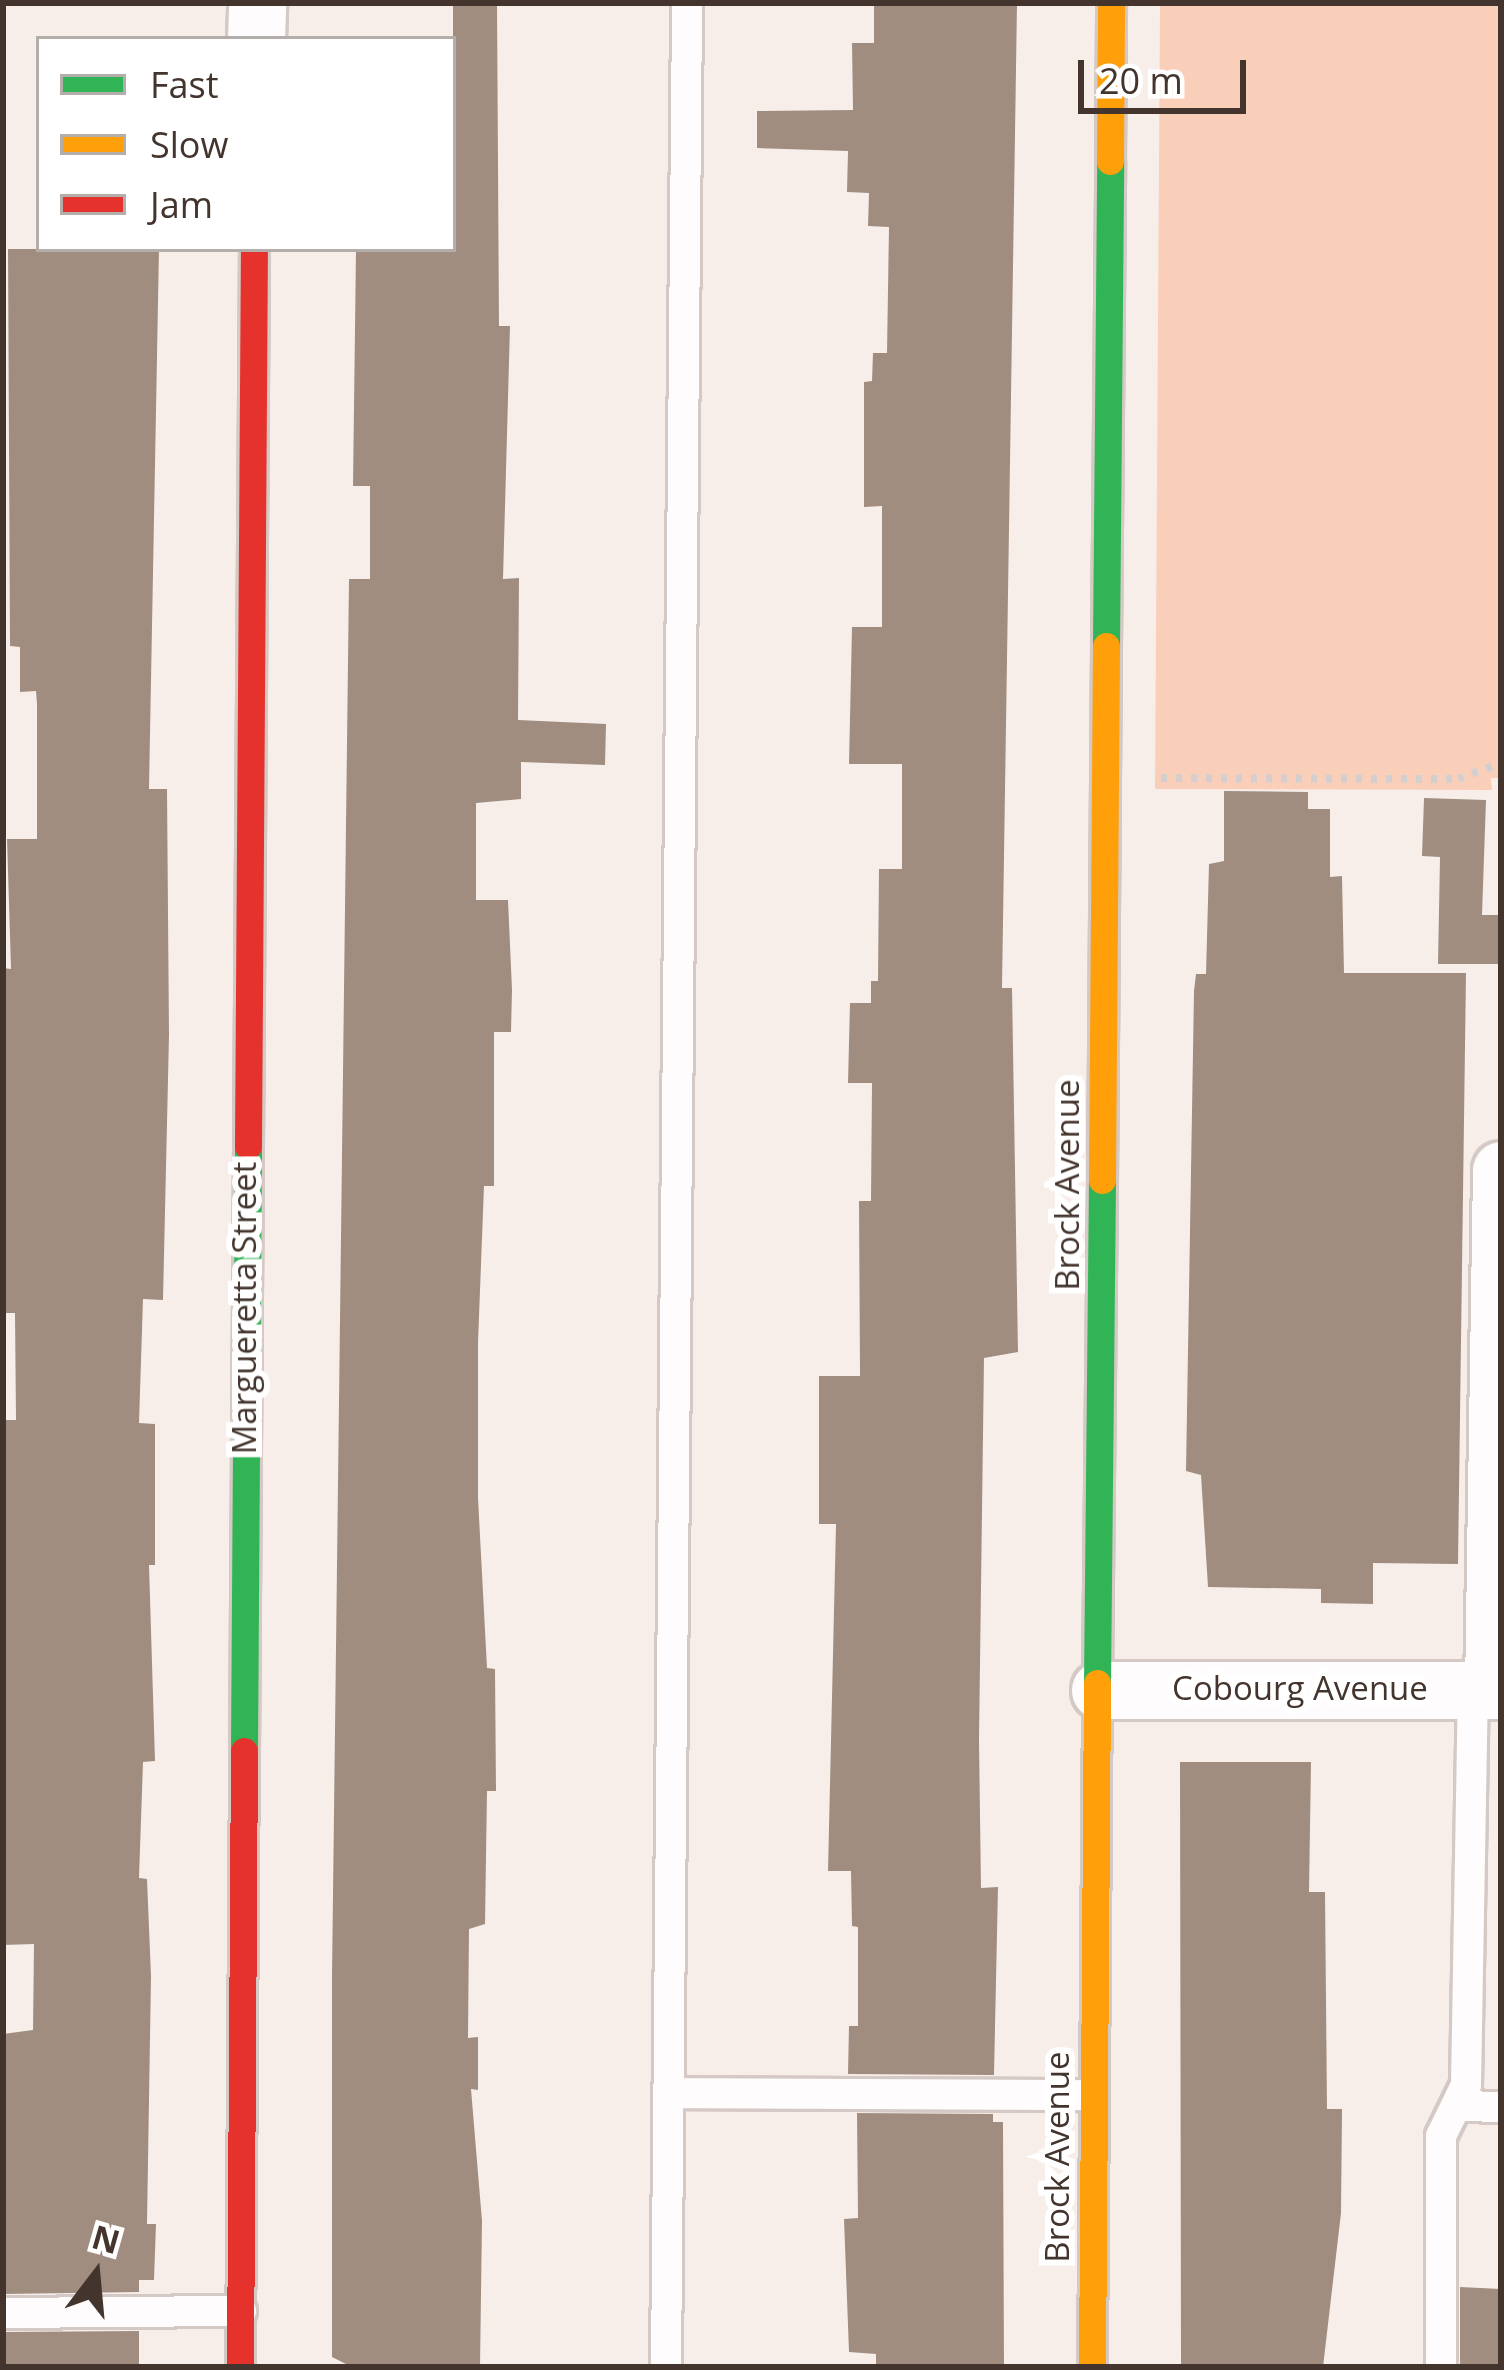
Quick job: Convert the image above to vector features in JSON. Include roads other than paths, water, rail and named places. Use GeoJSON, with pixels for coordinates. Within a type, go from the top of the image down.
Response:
{"type":"FeatureCollection","features":[{"type":"Feature","properties":{"kind":"street"},"geometry":{"type":"LineString","coordinates":[[256,36],[257,3]]}},
{"type":"Feature","properties":{"kind":"street","name":"Brock Avenue"},"geometry":{"type":"LineString","coordinates":[[1092,2367],[1111,3]]}},
{"type":"Feature","properties":{"kind":"street","name":"Margueretta Street"},"geometry":{"type":"LineString","coordinates":[[241,2367],[254,252]]}},
{"type":"Feature","properties":{"kind":"street"},"geometry":{"type":"LineString","coordinates":[[1489,1690],[1501,1170]]}},
{"type":"Feature","properties":{"kind":"street","name":"Cobourg Avenue"},"geometry":{"type":"LineString","coordinates":[[1100,1690],[1489,1690]]}},
{"type":"Feature","properties":{"kind":"lane"},"geometry":{"type":"LineString","coordinates":[[666,2367],[687,3]]}},
{"type":"Feature","properties":{"kind":"lane"},"geometry":{"type":"LineString","coordinates":[[1441,2367],[1442,2136],[1461,2106],[1489,1690]]}},
{"type":"Feature","properties":{"kind":"lane"},"geometry":{"type":"LineString","coordinates":[[670,2093],[1092,2095]]}},
{"type":"Feature","properties":{"kind":"lane"},"geometry":{"type":"LineString","coordinates":[[1461,2106],[1501,2107]]}},
{"type":"Feature","properties":{"kind":"lane"},"geometry":{"type":"LineString","coordinates":[[3,2313],[241,2311]]}}]}
